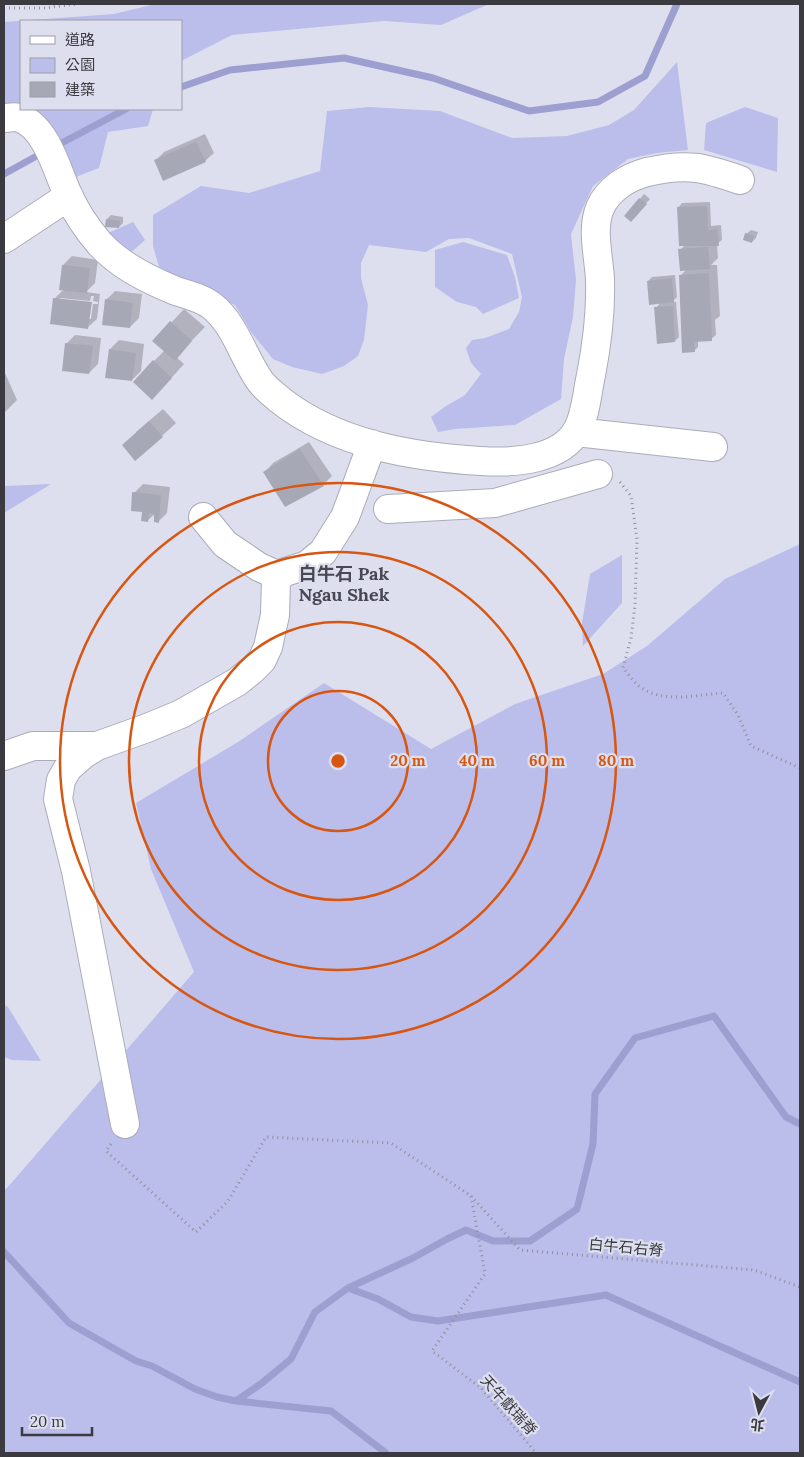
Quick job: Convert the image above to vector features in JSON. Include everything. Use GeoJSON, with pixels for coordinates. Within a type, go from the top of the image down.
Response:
{"type":"FeatureCollection","features":[{"type":"Feature","properties":{"kind":"street"},"geometry":{"type":"LineString","coordinates":[[4,118],[18,117],[29,123],[43,138],[78,216],[102,245],[120,261],[158,283],[208,302],[220,312],[261,384],[312,422],[372,444],[406,452],[496,462],[523,459],[552,451],[566,444],[576,432],[583,417],[595,350],[600,282],[596,221],[606,197],[623,181],[641,174],[668,168],[699,167],[740,180]]}},
{"type":"Feature","properties":{"kind":"street"},"geometry":{"type":"LineString","coordinates":[[4,239],[69,196]]}},
{"type":"Feature","properties":{"kind":"street"},"geometry":{"type":"LineString","coordinates":[[576,432],[713,447]]}},
{"type":"Feature","properties":{"kind":"street"},"geometry":{"type":"LineString","coordinates":[[125,1124],[76,871],[58,799],[61,780],[68,768],[97,746],[148,728],[180,714],[237,682],[262,660],[268,647],[275,614],[275,583],[279,576],[285,572],[307,565],[323,552],[345,517],[372,444]]}},
{"type":"Feature","properties":{"kind":"street"},"geometry":{"type":"LineString","coordinates":[[495,503],[496,462]]}},
{"type":"Feature","properties":{"kind":"street"},"geometry":{"type":"LineString","coordinates":[[388,509],[495,503],[598,474]]}},
{"type":"Feature","properties":{"kind":"street"},"geometry":{"type":"LineString","coordinates":[[203,516],[225,544],[259,567],[279,576]]}},
{"type":"Feature","properties":{"kind":"street"},"geometry":{"type":"LineString","coordinates":[[4,756],[33,746],[97,746]]}},
{"type":"Feature","properties":{"kind":"path"},"geometry":{"type":"LineString","coordinates":[[4,8],[44,8],[77,4]]}},
{"type":"Feature","properties":{"kind":"path"},"geometry":{"type":"LineString","coordinates":[[598,474],[614,473],[631,496],[637,539],[636,605],[631,638],[623,668],[639,686],[655,694],[673,697],[723,693],[738,715],[751,746],[800,768]]}},
{"type":"Feature","properties":{"kind":"path","name":"白牛石右脊"},"geometry":{"type":"LineString","coordinates":[[125,1124],[106,1151],[196,1232],[228,1201],[266,1137],[391,1143],[471,1196],[520,1250],[754,1270],[800,1287]]}},
{"type":"Feature","properties":{"kind":"path","name":"天牛獻瑞脊"},"geometry":{"type":"LineString","coordinates":[[471,1196],[485,1274],[432,1351],[481,1388],[536,1453]]}},
{"type":"Feature","properties":{"kind":"green space"},"geometry":{"type":"Polygon","coordinates":[[[155,4],[489,4],[441,25],[384,21],[232,35],[182,60],[182,20],[32,20],[114,14],[155,4]]]}},
{"type":"Feature","properties":{"kind":"green space"},"geometry":{"type":"Polygon","coordinates":[[[20,21],[20,110],[153,110],[148,126],[108,132],[99,168],[63,182],[42,126],[4,117],[4,22],[20,21]]]}},
{"type":"Feature","properties":{"kind":"green space"},"geometry":{"type":"Polygon","coordinates":[[[677,62],[688,150],[657,153],[628,159],[593,186],[571,234],[576,280],[573,317],[564,359],[561,399],[515,425],[438,432],[431,417],[465,395],[481,374],[471,363],[466,348],[472,340],[485,338],[509,329],[519,312],[522,297],[512,254],[469,238],[449,239],[426,252],[369,245],[361,263],[361,278],[368,305],[364,340],[358,356],[344,366],[322,374],[292,367],[273,359],[251,332],[235,305],[191,285],[159,267],[153,246],[153,215],[201,186],[249,193],[320,171],[327,111],[369,107],[440,111],[512,138],[567,136],[609,125],[634,110],[677,62]]]}},
{"type":"Feature","properties":{"kind":"green space"},"geometry":{"type":"Polygon","coordinates":[[[745,107],[778,118],[777,172],[704,150],[706,123],[745,107]]]}},
{"type":"Feature","properties":{"kind":"green space"},"geometry":{"type":"Polygon","coordinates":[[[133,222],[145,240],[128,255],[106,234],[133,222]]]}},
{"type":"Feature","properties":{"kind":"green space"},"geometry":{"type":"Polygon","coordinates":[[[463,242],[507,255],[515,277],[519,298],[483,314],[476,307],[457,302],[435,287],[435,250],[463,242]]]}},
{"type":"Feature","properties":{"kind":"green space"},"geometry":{"type":"Polygon","coordinates":[[[51,484],[4,513],[4,486],[51,484]]]}},
{"type":"Feature","properties":{"kind":"green space"},"geometry":{"type":"Polygon","coordinates":[[[800,544],[800,1453],[4,1453],[4,1190],[194,972],[151,869],[136,803],[238,742],[324,683],[431,749],[515,704],[603,674],[647,646],[725,579],[800,544]]]}},
{"type":"Feature","properties":{"kind":"green space"},"geometry":{"type":"Polygon","coordinates":[[[622,555],[622,603],[583,646],[582,623],[590,574],[622,555]]]}},
{"type":"Feature","properties":{"kind":"green space"},"geometry":{"type":"Polygon","coordinates":[[[4,1005],[8,1007],[41,1061],[12,1060],[4,1057],[4,1005]]]}},
{"type":"Feature","properties":{"kind":"building"},"geometry":{"type":"Polygon","coordinates":[[[196,142],[206,162],[163,181],[154,160],[196,142]]]}},
{"type":"Feature","properties":{"kind":"building"},"geometry":{"type":"Polygon","coordinates":[[[639,198],[647,204],[631,222],[624,216],[639,198]]]}},
{"type":"Feature","properties":{"kind":"building"},"geometry":{"type":"Polygon","coordinates":[[[707,206],[708,230],[717,229],[719,246],[679,246],[677,207],[707,206]]]}},
{"type":"Feature","properties":{"kind":"building"},"geometry":{"type":"Polygon","coordinates":[[[106,219],[120,221],[119,228],[105,227],[106,219]]]}},
{"type":"Feature","properties":{"kind":"building"},"geometry":{"type":"Polygon","coordinates":[[[745,233],[754,236],[752,243],[743,240],[745,233]]]}},
{"type":"Feature","properties":{"kind":"building"},"geometry":{"type":"Polygon","coordinates":[[[708,247],[710,269],[680,271],[678,249],[708,247]]]}},
{"type":"Feature","properties":{"kind":"building"},"geometry":{"type":"Polygon","coordinates":[[[62,265],[90,268],[87,293],[59,290],[62,265]]]}},
{"type":"Feature","properties":{"kind":"building"},"geometry":{"type":"Polygon","coordinates":[[[709,273],[712,341],[694,342],[695,352],[682,353],[679,275],[709,273]]]}},
{"type":"Feature","properties":{"kind":"building"},"geometry":{"type":"Polygon","coordinates":[[[672,278],[674,302],[649,305],[647,281],[672,278]]]}},
{"type":"Feature","properties":{"kind":"building"},"geometry":{"type":"Polygon","coordinates":[[[53,298],[92,302],[88,329],[50,324],[53,298]]]}},
{"type":"Feature","properties":{"kind":"building"},"geometry":{"type":"Polygon","coordinates":[[[105,299],[133,303],[130,328],[102,325],[105,299]]]}},
{"type":"Feature","properties":{"kind":"building"},"geometry":{"type":"Polygon","coordinates":[[[673,306],[675,342],[657,344],[654,307],[673,306]]]}},
{"type":"Feature","properties":{"kind":"building"},"geometry":{"type":"Polygon","coordinates":[[[170,321],[192,341],[175,361],[152,341],[170,321]]]}},
{"type":"Feature","properties":{"kind":"building"},"geometry":{"type":"Polygon","coordinates":[[[65,343],[93,346],[89,374],[62,371],[65,343]]]}},
{"type":"Feature","properties":{"kind":"building"},"geometry":{"type":"Polygon","coordinates":[[[109,349],[136,353],[132,381],[105,378],[109,349]]]}},
{"type":"Feature","properties":{"kind":"building"},"geometry":{"type":"Polygon","coordinates":[[[153,360],[172,378],[152,400],[133,382],[153,360]]]}},
{"type":"Feature","properties":{"kind":"building"},"geometry":{"type":"Polygon","coordinates":[[[149,421],[163,437],[135,461],[122,445],[149,421]]]}},
{"type":"Feature","properties":{"kind":"building"},"geometry":{"type":"Polygon","coordinates":[[[300,449],[324,486],[285,507],[263,472],[300,449]]]}},
{"type":"Feature","properties":{"kind":"building"},"geometry":{"type":"Polygon","coordinates":[[[132,492],[161,495],[159,523],[154,522],[154,514],[149,513],[148,522],[141,521],[142,512],[131,511],[132,492]]]}},
{"type":"Feature","properties":{"kind":"waterway"},"geometry":{"type":"LineString","coordinates":[[182,87],[230,70],[344,58],[433,78],[529,111],[598,102],[645,76],[677,4]]}},
{"type":"Feature","properties":{"kind":"waterway"},"geometry":{"type":"LineString","coordinates":[[54,147],[124,110]]}},
{"type":"Feature","properties":{"kind":"waterway"},"geometry":{"type":"LineString","coordinates":[[4,174],[44,152]]}},
{"type":"Feature","properties":{"kind":"waterway"},"geometry":{"type":"LineString","coordinates":[[348,1288],[413,1258],[466,1230],[493,1241],[530,1241],[577,1209],[593,1144],[595,1094],[635,1038],[714,1016],[786,1117],[800,1124]]}},
{"type":"Feature","properties":{"kind":"waterway"},"geometry":{"type":"LineString","coordinates":[[4,1252],[69,1323],[136,1361],[152,1366],[195,1389],[236,1401],[291,1359],[315,1312],[348,1288],[378,1299],[411,1317],[438,1321],[606,1295],[800,1382]]}},
{"type":"Feature","properties":{"kind":"waterway"},"geometry":{"type":"LineString","coordinates":[[236,1401],[331,1411],[386,1453]]}},
{"type":"Feature","properties":{"kind":"district","name":"白牛石 Pak Ngau Shek"},"geometry":{"type":"Point","coordinates":[344,583]}}]}
